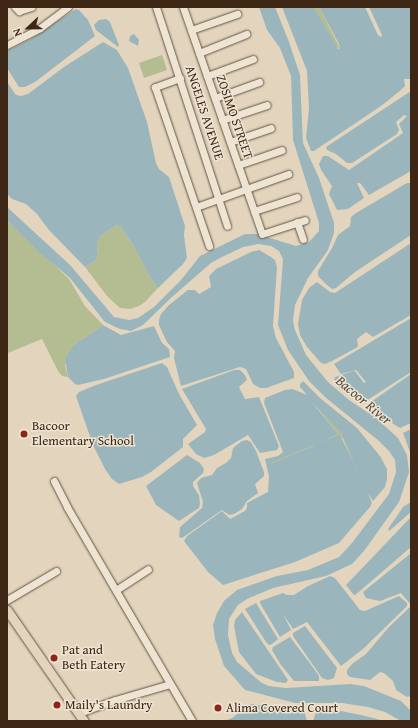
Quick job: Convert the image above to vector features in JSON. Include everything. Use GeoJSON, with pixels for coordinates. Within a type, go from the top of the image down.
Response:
{"type":"FeatureCollection","features":[{"type":"Feature","properties":{"kind":"main road"},"geometry":{"type":"LineString","coordinates":[[7,610],[82,717]]}},
{"type":"Feature","properties":{"kind":"street"},"geometry":{"type":"LineString","coordinates":[[17,9],[31,7]]}},
{"type":"Feature","properties":{"kind":"street"},"geometry":{"type":"LineString","coordinates":[[7,45],[40,28],[59,10],[68,7]]}},
{"type":"Feature","properties":{"kind":"street","name":"ANGELES AVENUE"},"geometry":{"type":"LineString","coordinates":[[156,7],[228,226]]}},
{"type":"Feature","properties":{"kind":"street","name":"ZOSIMO STREET"},"geometry":{"type":"LineString","coordinates":[[183,7],[262,234],[298,222]]}},
{"type":"Feature","properties":{"kind":"street"},"geometry":{"type":"LineString","coordinates":[[191,30],[237,14]]}},
{"type":"Feature","properties":{"kind":"street"},"geometry":{"type":"LineString","coordinates":[[199,53],[246,34]]}},
{"type":"Feature","properties":{"kind":"street"},"geometry":{"type":"LineString","coordinates":[[207,76],[253,59]]}},
{"type":"Feature","properties":{"kind":"street"},"geometry":{"type":"LineString","coordinates":[[180,78],[155,87],[209,246]]}},
{"type":"Feature","properties":{"kind":"street"},"geometry":{"type":"LineString","coordinates":[[215,98],[260,82]]}},
{"type":"Feature","properties":{"kind":"street"},"geometry":{"type":"LineString","coordinates":[[222,120],[267,105]]}},
{"type":"Feature","properties":{"kind":"street"},"geometry":{"type":"LineString","coordinates":[[230,142],[271,128]]}},
{"type":"Feature","properties":{"kind":"street"},"geometry":{"type":"LineString","coordinates":[[238,165],[282,150]]}},
{"type":"Feature","properties":{"kind":"street"},"geometry":{"type":"LineString","coordinates":[[196,206],[288,174]]}},
{"type":"Feature","properties":{"kind":"street"},"geometry":{"type":"LineString","coordinates":[[254,211],[297,198]]}},
{"type":"Feature","properties":{"kind":"street"},"geometry":{"type":"LineString","coordinates":[[303,239],[298,222],[305,220]]}},
{"type":"Feature","properties":{"kind":"street"},"geometry":{"type":"LineString","coordinates":[[54,481],[192,721]]}},
{"type":"Feature","properties":{"kind":"street"},"geometry":{"type":"LineString","coordinates":[[116,590],[148,569]]}},
{"type":"Feature","properties":{"kind":"street"},"geometry":{"type":"LineString","coordinates":[[7,600],[56,571]]}},
{"type":"Feature","properties":{"kind":"street"},"geometry":{"type":"LineString","coordinates":[[82,717],[115,700],[170,684]]}},
{"type":"Feature","properties":{"kind":"green space"},"geometry":{"type":"Polygon","coordinates":[[[314,7],[319,7],[340,48],[336,47],[314,7]]]}},
{"type":"Feature","properties":{"kind":"green space"},"geometry":{"type":"Polygon","coordinates":[[[162,55],[167,70],[144,78],[139,63],[162,55]]]}},
{"type":"Feature","properties":{"kind":"green space"},"geometry":{"type":"Polygon","coordinates":[[[7,220],[69,279],[85,306],[103,325],[74,345],[65,365],[68,377],[62,376],[58,371],[42,339],[8,353],[7,351],[7,220]]]}},
{"type":"Feature","properties":{"kind":"green space"},"geometry":{"type":"Polygon","coordinates":[[[117,225],[121,227],[133,245],[150,277],[158,288],[145,302],[130,309],[120,308],[107,296],[85,267],[96,260],[98,255],[97,244],[101,235],[117,225]]]}},
{"type":"Feature","properties":{"kind":"green space"},"geometry":{"type":"Polygon","coordinates":[[[312,401],[341,433],[361,475],[359,475],[343,439],[339,436],[321,443],[338,434],[312,401]]]}},
{"type":"Feature","properties":{"kind":"green space"},"geometry":{"type":"Polygon","coordinates":[[[314,445],[315,446],[271,465],[271,463],[314,445]]]}},
{"type":"Feature","properties":{"kind":"water"},"geometry":{"type":"Polygon","coordinates":[[[259,7],[275,7],[289,42],[300,75],[303,143],[319,178],[334,223],[334,233],[328,250],[308,278],[295,305],[293,320],[295,330],[306,355],[328,382],[349,400],[376,418],[398,438],[407,455],[409,472],[399,502],[364,551],[352,564],[326,576],[273,588],[247,599],[238,605],[229,619],[228,635],[232,653],[237,662],[262,683],[269,686],[286,688],[350,684],[364,686],[401,701],[411,711],[411,721],[401,721],[385,712],[368,707],[342,703],[295,703],[245,690],[224,666],[215,639],[213,625],[217,613],[224,601],[237,590],[277,576],[308,570],[339,557],[352,543],[389,494],[396,472],[395,460],[389,451],[325,397],[309,381],[288,350],[278,325],[283,259],[279,251],[271,246],[258,244],[243,247],[220,258],[211,263],[143,325],[131,331],[120,329],[105,322],[70,278],[40,253],[7,220],[7,207],[70,265],[114,317],[129,320],[138,318],[154,307],[181,280],[200,256],[245,234],[257,234],[296,246],[309,242],[319,231],[319,223],[293,140],[291,76],[280,48],[267,30],[259,7]]]}},
{"type":"Feature","properties":{"kind":"water"},"geometry":{"type":"Polygon","coordinates":[[[282,7],[314,7],[338,49],[340,48],[339,44],[319,7],[365,7],[378,35],[381,37],[382,35],[369,7],[411,7],[411,79],[404,79],[405,86],[381,106],[314,151],[311,151],[306,138],[309,108],[307,71],[282,7]]]}},
{"type":"Feature","properties":{"kind":"water"},"geometry":{"type":"Polygon","coordinates":[[[76,9],[79,10],[88,20],[95,36],[35,82],[25,87],[19,87],[7,68],[7,51],[31,39],[76,9]]]}},
{"type":"Feature","properties":{"kind":"water"},"geometry":{"type":"Polygon","coordinates":[[[106,19],[110,22],[119,45],[118,47],[96,30],[94,25],[99,20],[106,19]]]}},
{"type":"Feature","properties":{"kind":"water"},"geometry":{"type":"Polygon","coordinates":[[[134,34],[139,40],[138,46],[129,41],[130,36],[134,34]]]}},
{"type":"Feature","properties":{"kind":"water"},"geometry":{"type":"Polygon","coordinates":[[[103,42],[117,50],[128,68],[147,122],[156,163],[159,169],[169,177],[185,226],[184,235],[187,258],[183,264],[158,288],[121,227],[117,225],[101,235],[97,244],[98,255],[96,260],[85,267],[49,230],[37,214],[26,204],[12,199],[7,194],[7,82],[16,95],[21,96],[28,94],[64,67],[103,42]]]}},
{"type":"Feature","properties":{"kind":"water"},"geometry":{"type":"Polygon","coordinates":[[[411,91],[411,171],[369,195],[360,183],[357,183],[364,198],[348,209],[337,210],[329,194],[332,186],[321,170],[319,164],[323,156],[328,156],[349,170],[403,133],[399,124],[407,116],[404,115],[396,122],[399,130],[397,134],[352,163],[347,163],[336,154],[327,150],[326,147],[411,91]]]}},
{"type":"Feature","properties":{"kind":"water"},"geometry":{"type":"Polygon","coordinates":[[[407,183],[411,183],[411,235],[355,272],[336,288],[332,289],[318,276],[318,271],[338,235],[350,226],[351,217],[356,213],[407,183]]]}},
{"type":"Feature","properties":{"kind":"water"},"geometry":{"type":"Polygon","coordinates":[[[411,243],[411,315],[373,337],[366,332],[357,339],[358,346],[356,348],[325,364],[321,363],[307,347],[300,335],[298,324],[302,300],[309,288],[317,282],[330,292],[335,293],[411,243]]]}},
{"type":"Feature","properties":{"kind":"water"},"geometry":{"type":"Polygon","coordinates":[[[259,250],[275,260],[277,267],[273,326],[276,338],[294,372],[294,378],[266,388],[260,388],[253,384],[246,369],[240,367],[181,386],[174,358],[175,351],[167,342],[159,325],[161,314],[169,305],[188,290],[195,290],[199,294],[211,287],[209,276],[216,269],[251,252],[259,250]]]}},
{"type":"Feature","properties":{"kind":"water","name":"Bacoor River"},"geometry":{"type":"Polygon","coordinates":[[[411,318],[411,372],[366,401],[354,398],[339,388],[334,380],[335,377],[353,371],[355,371],[364,383],[366,382],[356,370],[341,374],[334,364],[411,318]]]}},
{"type":"Feature","properties":{"kind":"water"},"geometry":{"type":"Polygon","coordinates":[[[103,325],[121,335],[154,326],[162,343],[169,349],[170,357],[104,379],[78,385],[75,384],[68,377],[65,359],[74,345],[103,325]]]}},
{"type":"Feature","properties":{"kind":"water"},"geometry":{"type":"Polygon","coordinates":[[[162,363],[167,367],[179,394],[197,425],[183,439],[183,447],[151,472],[142,477],[119,484],[112,479],[105,469],[93,445],[76,396],[79,392],[96,385],[162,363]]]}},
{"type":"Feature","properties":{"kind":"water"},"geometry":{"type":"Polygon","coordinates":[[[234,370],[240,370],[245,375],[247,380],[239,387],[245,399],[259,397],[279,446],[277,450],[260,453],[248,435],[214,455],[204,458],[196,454],[188,444],[205,432],[206,429],[182,389],[234,370]]]}},
{"type":"Feature","properties":{"kind":"water"},"geometry":{"type":"Polygon","coordinates":[[[411,374],[411,423],[400,428],[382,417],[368,404],[411,374]]]}},
{"type":"Feature","properties":{"kind":"water"},"geometry":{"type":"Polygon","coordinates":[[[303,381],[320,398],[357,428],[380,456],[387,469],[385,487],[373,501],[368,493],[372,503],[370,507],[339,543],[295,562],[223,585],[208,572],[184,541],[187,536],[222,511],[230,519],[245,511],[247,508],[247,503],[268,492],[269,476],[265,459],[278,456],[283,452],[264,403],[265,398],[285,390],[293,389],[307,395],[300,387],[300,384],[303,381]],[[312,402],[338,434],[321,443],[339,435],[360,475],[341,433],[312,402]],[[314,446],[271,463],[271,464],[314,446]]]}},
{"type":"Feature","properties":{"kind":"water"},"geometry":{"type":"Polygon","coordinates":[[[411,429],[411,455],[403,433],[411,429]]]}},
{"type":"Feature","properties":{"kind":"water"},"geometry":{"type":"Polygon","coordinates":[[[247,440],[251,442],[256,451],[264,472],[264,476],[255,484],[258,493],[247,501],[242,509],[234,514],[229,515],[222,510],[182,538],[179,537],[180,527],[202,508],[203,502],[197,483],[201,478],[212,475],[217,468],[226,463],[231,458],[233,448],[242,441],[247,440]]]}},
{"type":"Feature","properties":{"kind":"water"},"geometry":{"type":"Polygon","coordinates":[[[187,455],[200,463],[204,469],[203,473],[193,482],[193,486],[199,495],[200,504],[199,508],[179,521],[156,505],[146,486],[187,455]]]}},
{"type":"Feature","properties":{"kind":"water"},"geometry":{"type":"Polygon","coordinates":[[[411,502],[411,512],[389,531],[388,529],[403,507],[411,502]]]}},
{"type":"Feature","properties":{"kind":"water"},"geometry":{"type":"Polygon","coordinates":[[[411,517],[411,547],[360,591],[355,595],[353,594],[346,585],[411,517]]]}},
{"type":"Feature","properties":{"kind":"water"},"geometry":{"type":"Polygon","coordinates":[[[411,553],[411,605],[401,593],[380,601],[366,598],[363,592],[411,553]]]}},
{"type":"Feature","properties":{"kind":"water"},"geometry":{"type":"Polygon","coordinates":[[[330,576],[335,578],[360,610],[365,611],[399,596],[407,603],[407,606],[363,649],[341,666],[307,622],[293,629],[283,614],[291,630],[280,637],[260,603],[260,601],[283,593],[287,595],[294,595],[308,586],[330,576]]]}},
{"type":"Feature","properties":{"kind":"water"},"geometry":{"type":"Polygon","coordinates":[[[256,603],[278,639],[272,644],[269,645],[266,642],[245,609],[256,603]]]}},
{"type":"Feature","properties":{"kind":"water"},"geometry":{"type":"Polygon","coordinates":[[[411,606],[411,696],[407,697],[396,690],[393,681],[384,673],[380,672],[370,680],[350,677],[347,674],[347,670],[352,664],[366,654],[389,627],[411,606]]]}},
{"type":"Feature","properties":{"kind":"water"},"geometry":{"type":"Polygon","coordinates":[[[242,612],[288,680],[286,683],[277,682],[256,674],[239,652],[234,626],[235,620],[242,612]]]}},
{"type":"Feature","properties":{"kind":"water"},"geometry":{"type":"Polygon","coordinates":[[[305,626],[337,668],[334,678],[328,680],[322,678],[293,636],[293,633],[305,626]]]}},
{"type":"Feature","properties":{"kind":"water"},"geometry":{"type":"Polygon","coordinates":[[[290,637],[319,676],[319,681],[294,681],[281,665],[272,650],[273,647],[290,637]]]}},
{"type":"Feature","properties":{"kind":"water"},"geometry":{"type":"Polygon","coordinates":[[[253,704],[276,708],[304,710],[307,721],[224,721],[232,718],[248,705],[253,704]]]}},
{"type":"Feature","properties":{"kind":"water"},"geometry":{"type":"Polygon","coordinates":[[[336,710],[385,721],[313,721],[316,712],[336,710]]]}},
{"type":"Feature","properties":{"kind":"place","name":"Bacoor Elementary School"},"geometry":{"type":"Point","coordinates":[24,434]}},
{"type":"Feature","properties":{"kind":"place","name":"Pat and Beth Eatery"},"geometry":{"type":"Point","coordinates":[54,658]}},
{"type":"Feature","properties":{"kind":"place","name":"Maily's Laundry"},"geometry":{"type":"Point","coordinates":[57,705]}},
{"type":"Feature","properties":{"kind":"place","name":"Alima Covered Court"},"geometry":{"type":"Point","coordinates":[218,708]}}]}
